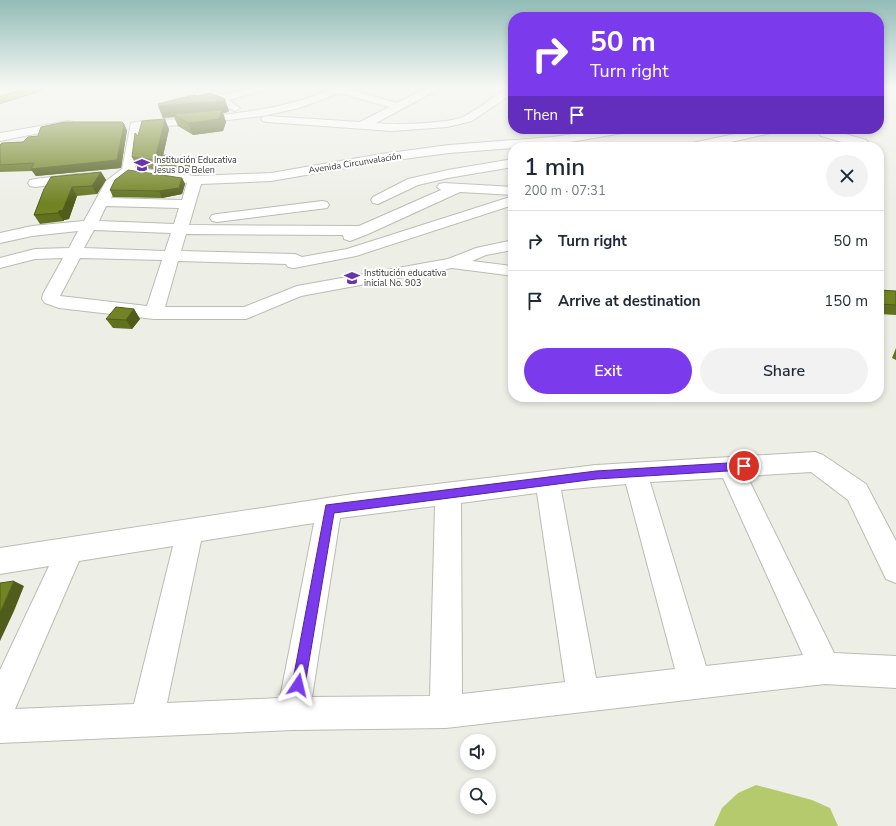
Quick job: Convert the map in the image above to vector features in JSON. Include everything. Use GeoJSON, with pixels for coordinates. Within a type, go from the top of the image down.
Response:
{"type":"FeatureCollection","features":[{"type":"Feature","properties":{"kind":"street"},"geometry":{"type":"LineString","coordinates":[[0,137],[55,127]]}},
{"type":"Feature","properties":{"kind":"street"},"geometry":{"type":"LineString","coordinates":[[135,127],[128,172],[111,184],[52,294],[52,298],[59,302],[154,313],[246,313],[297,291],[452,263],[482,251],[508,246]]}},
{"type":"Feature","properties":{"kind":"street"},"geometry":{"type":"LineString","coordinates":[[370,127],[392,128],[412,127]]}},
{"type":"Feature","properties":{"kind":"street","name":"Avenida Circunvalación"},"geometry":{"type":"LineString","coordinates":[[553,142],[599,134]]}},
{"type":"Feature","properties":{"kind":"street"},"geometry":{"type":"LineString","coordinates":[[715,142],[752,134]]}},
{"type":"Feature","properties":{"kind":"street"},"geometry":{"type":"LineString","coordinates":[[829,134],[858,142]]}},
{"type":"Feature","properties":{"kind":"street","name":"Avenida Circunvalación"},"geometry":{"type":"LineString","coordinates":[[105,174],[128,172],[195,180],[271,178],[352,163],[449,149],[508,145]]}},
{"type":"Feature","properties":{"kind":"street"},"geometry":{"type":"LineString","coordinates":[[352,163],[508,158]]}},
{"type":"Feature","properties":{"kind":"street"},"geometry":{"type":"LineString","coordinates":[[378,200],[413,184],[448,174],[508,164]]}},
{"type":"Feature","properties":{"kind":"street"},"geometry":{"type":"LineString","coordinates":[[35,183],[89,176]]}},
{"type":"Feature","properties":{"kind":"street"},"geometry":{"type":"LineString","coordinates":[[154,313],[195,180]]}},
{"type":"Feature","properties":{"kind":"street"},"geometry":{"type":"LineString","coordinates":[[413,184],[508,191]]}},
{"type":"Feature","properties":{"kind":"street"},"geometry":{"type":"LineString","coordinates":[[294,261],[458,188]]}},
{"type":"Feature","properties":{"kind":"street"},"geometry":{"type":"LineString","coordinates":[[101,202],[188,204]]}},
{"type":"Feature","properties":{"kind":"street"},"geometry":{"type":"LineString","coordinates":[[0,263],[35,254],[75,253],[172,255],[294,261],[350,253],[508,202]]}},
{"type":"Feature","properties":{"kind":"street"},"geometry":{"type":"LineString","coordinates":[[181,225],[322,205]]}},
{"type":"Feature","properties":{"kind":"street"},"geometry":{"type":"LineString","coordinates":[[0,238],[32,231],[90,225],[181,225],[363,231]]}},
{"type":"Feature","properties":{"kind":"street"},"geometry":{"type":"LineString","coordinates":[[294,261],[292,284],[297,291]]}},
{"type":"Feature","properties":{"kind":"street"},"geometry":{"type":"LineString","coordinates":[[452,263],[508,270]]}},
{"type":"Feature","properties":{"kind":"street"},"geometry":{"type":"LineString","coordinates":[[0,561],[329,509],[596,475],[815,462],[857,492],[896,569]]}},
{"type":"Feature","properties":{"kind":"street"},"geometry":{"type":"LineString","coordinates":[[730,467],[825,668]]}},
{"type":"Feature","properties":{"kind":"street"},"geometry":{"type":"LineString","coordinates":[[636,472],[695,683]]}},
{"type":"Feature","properties":{"kind":"street"},"geometry":{"type":"LineString","coordinates":[[547,481],[584,696]]}},
{"type":"Feature","properties":{"kind":"street"},"geometry":{"type":"LineString","coordinates":[[446,712],[448,493]]}},
{"type":"Feature","properties":{"kind":"street"},"geometry":{"type":"LineString","coordinates":[[293,714],[329,509]]}},
{"type":"Feature","properties":{"kind":"street"},"geometry":{"type":"LineString","coordinates":[[147,720],[190,531]]}},
{"type":"Feature","properties":{"kind":"street"},"geometry":{"type":"LineString","coordinates":[[0,706],[70,550]]}},
{"type":"Feature","properties":{"kind":"street"},"geometry":{"type":"LineString","coordinates":[[0,726],[293,714],[446,712],[825,668],[896,672]]}},
{"type":"Feature","properties":{"kind":"building"},"geometry":{"type":"Polygon","coordinates":[[[41,127],[124,127],[117,160],[31,169],[34,163],[0,165],[0,145],[2,143],[23,142],[28,137],[38,136],[41,127]]]}},
{"type":"Feature","properties":{"kind":"building"},"geometry":{"type":"Polygon","coordinates":[[[141,127],[163,127],[156,156],[167,155],[166,160],[187,159],[185,164],[132,157],[135,133],[138,136],[141,127]]]}},
{"type":"Feature","properties":{"kind":"building"},"geometry":{"type":"Polygon","coordinates":[[[128,170],[182,178],[179,188],[159,191],[110,190],[115,180],[128,170]]]}},
{"type":"Feature","properties":{"kind":"building"},"geometry":{"type":"Polygon","coordinates":[[[101,172],[92,186],[72,187],[63,210],[59,211],[58,213],[34,215],[44,189],[51,177],[101,172]]]}},
{"type":"Feature","properties":{"kind":"building"},"geometry":{"type":"Polygon","coordinates":[[[884,290],[896,291],[896,305],[884,304],[884,290]]]}},
{"type":"Feature","properties":{"kind":"building"},"geometry":{"type":"Polygon","coordinates":[[[116,307],[134,309],[126,320],[106,319],[116,307]]]}},
{"type":"Feature","properties":{"kind":"building"},"geometry":{"type":"Polygon","coordinates":[[[14,581],[3,606],[0,613],[0,583],[14,581]]]}},
{"type":"Feature","properties":{"kind":"waterway"},"geometry":{"type":"LineString","coordinates":[[740,826],[756,811],[812,826]]}},
{"type":"Feature","properties":{"kind":"place","name":"Institución Educativa Jesus De Belen"},"geometry":{"type":"Point","coordinates":[142,165]}},
{"type":"Feature","properties":{"kind":"place","name":"Institución educativa inicial No. 903"},"geometry":{"type":"Point","coordinates":[352,278]}},
{"type":"Feature","properties":{"kind":"route"},"geometry":{"type":"LineString","coordinates":[[298,685],[329,509],[596,475],[744,466]]}}]}
